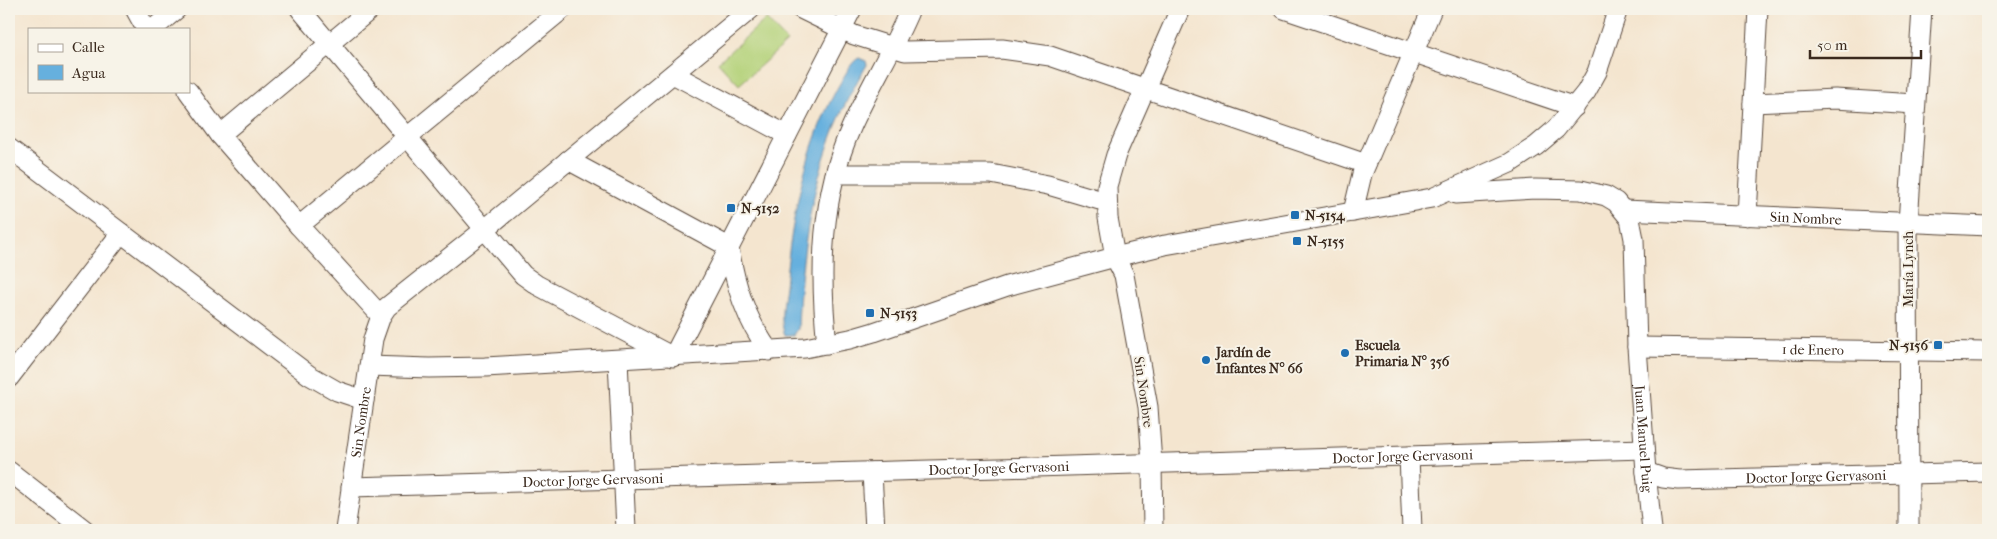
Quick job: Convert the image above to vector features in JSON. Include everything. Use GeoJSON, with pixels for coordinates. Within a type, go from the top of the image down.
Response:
{"type":"FeatureCollection","features":[{"type":"Feature","properties":{"kind":"street"},"geometry":{"type":"LineString","coordinates":[[135,9],[145,28]]}},
{"type":"Feature","properties":{"kind":"street"},"geometry":{"type":"LineString","coordinates":[[154,28],[178,9]]}},
{"type":"Feature","properties":{"kind":"street"},"geometry":{"type":"LineString","coordinates":[[300,9],[511,263],[537,285],[674,357]]}},
{"type":"Feature","properties":{"kind":"street"},"geometry":{"type":"LineString","coordinates":[[220,135],[371,9]]}},
{"type":"Feature","properties":{"kind":"street"},"geometry":{"type":"LineString","coordinates":[[299,226],[563,9]]}},
{"type":"Feature","properties":{"kind":"street"},"geometry":{"type":"LineString","coordinates":[[189,92],[220,135],[381,316],[394,300],[484,230],[751,9]]}},
{"type":"Feature","properties":{"kind":"street"},"geometry":{"type":"LineString","coordinates":[[801,9],[842,29],[893,48],[915,52],[978,49],[1026,51],[1073,63],[1366,164]]}},
{"type":"Feature","properties":{"kind":"street"},"geometry":{"type":"LineString","coordinates":[[674,357],[852,9]]}},
{"type":"Feature","properties":{"kind":"street"},"geometry":{"type":"LineString","coordinates":[[827,344],[823,302],[823,260],[826,224],[835,174],[852,126],[893,48],[910,9]]}},
{"type":"Feature","properties":{"kind":"street","name":"Sin Nombre"},"geometry":{"type":"LineString","coordinates":[[1153,530],[1152,464],[1148,407],[1124,275],[1115,257],[1106,202],[1107,186],[1113,162],[1180,9]]}},
{"type":"Feature","properties":{"kind":"street"},"geometry":{"type":"LineString","coordinates":[[1284,9],[1575,107]]}},
{"type":"Feature","properties":{"kind":"street"},"geometry":{"type":"LineString","coordinates":[[1353,212],[1358,186],[1366,164],[1432,9]]}},
{"type":"Feature","properties":{"kind":"street"},"geometry":{"type":"LineString","coordinates":[[1432,198],[1501,167],[1536,146],[1556,129],[1586,92],[1597,72],[1618,9]]}},
{"type":"Feature","properties":{"kind":"street"},"geometry":{"type":"LineString","coordinates":[[1747,216],[1758,9]]}},
{"type":"Feature","properties":{"kind":"street","name":"María Lynch"},"geometry":{"type":"LineString","coordinates":[[1909,530],[1908,223],[1922,9]]}},
{"type":"Feature","properties":{"kind":"street"},"geometry":{"type":"LineString","coordinates":[[673,74],[787,135]]}},
{"type":"Feature","properties":{"kind":"street"},"geometry":{"type":"LineString","coordinates":[[1753,103],[1835,99],[1915,104]]}},
{"type":"Feature","properties":{"kind":"street"},"geometry":{"type":"LineString","coordinates":[[9,148],[309,375],[337,391],[364,400]]}},
{"type":"Feature","properties":{"kind":"street"},"geometry":{"type":"LineString","coordinates":[[568,160],[730,247]]}},
{"type":"Feature","properties":{"kind":"street"},"geometry":{"type":"LineString","coordinates":[[835,174],[991,174],[1048,185],[1106,202]]}},
{"type":"Feature","properties":{"kind":"street"},"geometry":{"type":"LineString","coordinates":[[369,366],[456,368],[769,351],[827,344],[874,332],[1029,279],[1165,245],[1432,198],[1506,190],[1581,190],[1606,196],[1624,210],[1630,219],[1634,240],[1637,346]]}},
{"type":"Feature","properties":{"kind":"street","name":"Sin Nombre"},"geometry":{"type":"LineString","coordinates":[[1624,210],[1988,226]]}},
{"type":"Feature","properties":{"kind":"street"},"geometry":{"type":"LineString","coordinates":[[9,378],[121,233]]}},
{"type":"Feature","properties":{"kind":"street"},"geometry":{"type":"LineString","coordinates":[[730,247],[734,277],[742,304],[758,336],[769,351]]}},
{"type":"Feature","properties":{"kind":"street","name":"Sin Nombre"},"geometry":{"type":"LineString","coordinates":[[345,530],[373,339],[381,316]]}},
{"type":"Feature","properties":{"kind":"street","name":"1 de Enero"},"geometry":{"type":"LineString","coordinates":[[1637,346],[1988,352]]}},
{"type":"Feature","properties":{"kind":"street","name":"Juan Manuel Puig"},"geometry":{"type":"LineString","coordinates":[[1637,346],[1652,530]]}},
{"type":"Feature","properties":{"kind":"street"},"geometry":{"type":"LineString","coordinates":[[618,360],[626,530]]}},
{"type":"Feature","properties":{"kind":"street","name":"Doctor Jorge Gervasoni"},"geometry":{"type":"LineString","coordinates":[[351,487],[1644,449]]}},
{"type":"Feature","properties":{"kind":"street"},"geometry":{"type":"LineString","coordinates":[[1409,456],[1412,530]]}},
{"type":"Feature","properties":{"kind":"street"},"geometry":{"type":"LineString","coordinates":[[9,471],[86,530]]}},
{"type":"Feature","properties":{"kind":"street"},"geometry":{"type":"LineString","coordinates":[[872,472],[875,530]]}},
{"type":"Feature","properties":{"kind":"street","name":"Doctor Jorge Gervasoni"},"geometry":{"type":"LineString","coordinates":[[1646,472],[1663,478],[1679,480],[1988,472]]}},
{"type":"Feature","properties":{"kind":"green space"},"geometry":{"type":"Polygon","coordinates":[[[766,19],[787,42],[739,85],[718,62],[766,19]]]}},
{"type":"Feature","properties":{"kind":"water"},"geometry":{"type":"Polygon","coordinates":[[[859,58],[866,61],[867,65],[850,95],[836,126],[815,192],[803,261],[798,329],[794,335],[785,335],[782,317],[792,232],[810,152],[830,102],[850,67],[859,58]]]}},
{"type":"Feature","properties":{"kind":"place","name":"N-5152"},"geometry":{"type":"Point","coordinates":[731,208]}},
{"type":"Feature","properties":{"kind":"place","name":"N-5154"},"geometry":{"type":"Point","coordinates":[1295,215]}},
{"type":"Feature","properties":{"kind":"place","name":"N-5155"},"geometry":{"type":"Point","coordinates":[1297,241]}},
{"type":"Feature","properties":{"kind":"place","name":"N-5153"},"geometry":{"type":"Point","coordinates":[870,313]}},
{"type":"Feature","properties":{"kind":"place","name":"N-5156"},"geometry":{"type":"Point","coordinates":[1938,345]}},
{"type":"Feature","properties":{"kind":"place","name":"Escuela Primaria N° 356"},"geometry":{"type":"Point","coordinates":[1345,353]}},
{"type":"Feature","properties":{"kind":"place","name":"Jardín de Infantes N° 66"},"geometry":{"type":"Point","coordinates":[1206,360]}}]}
